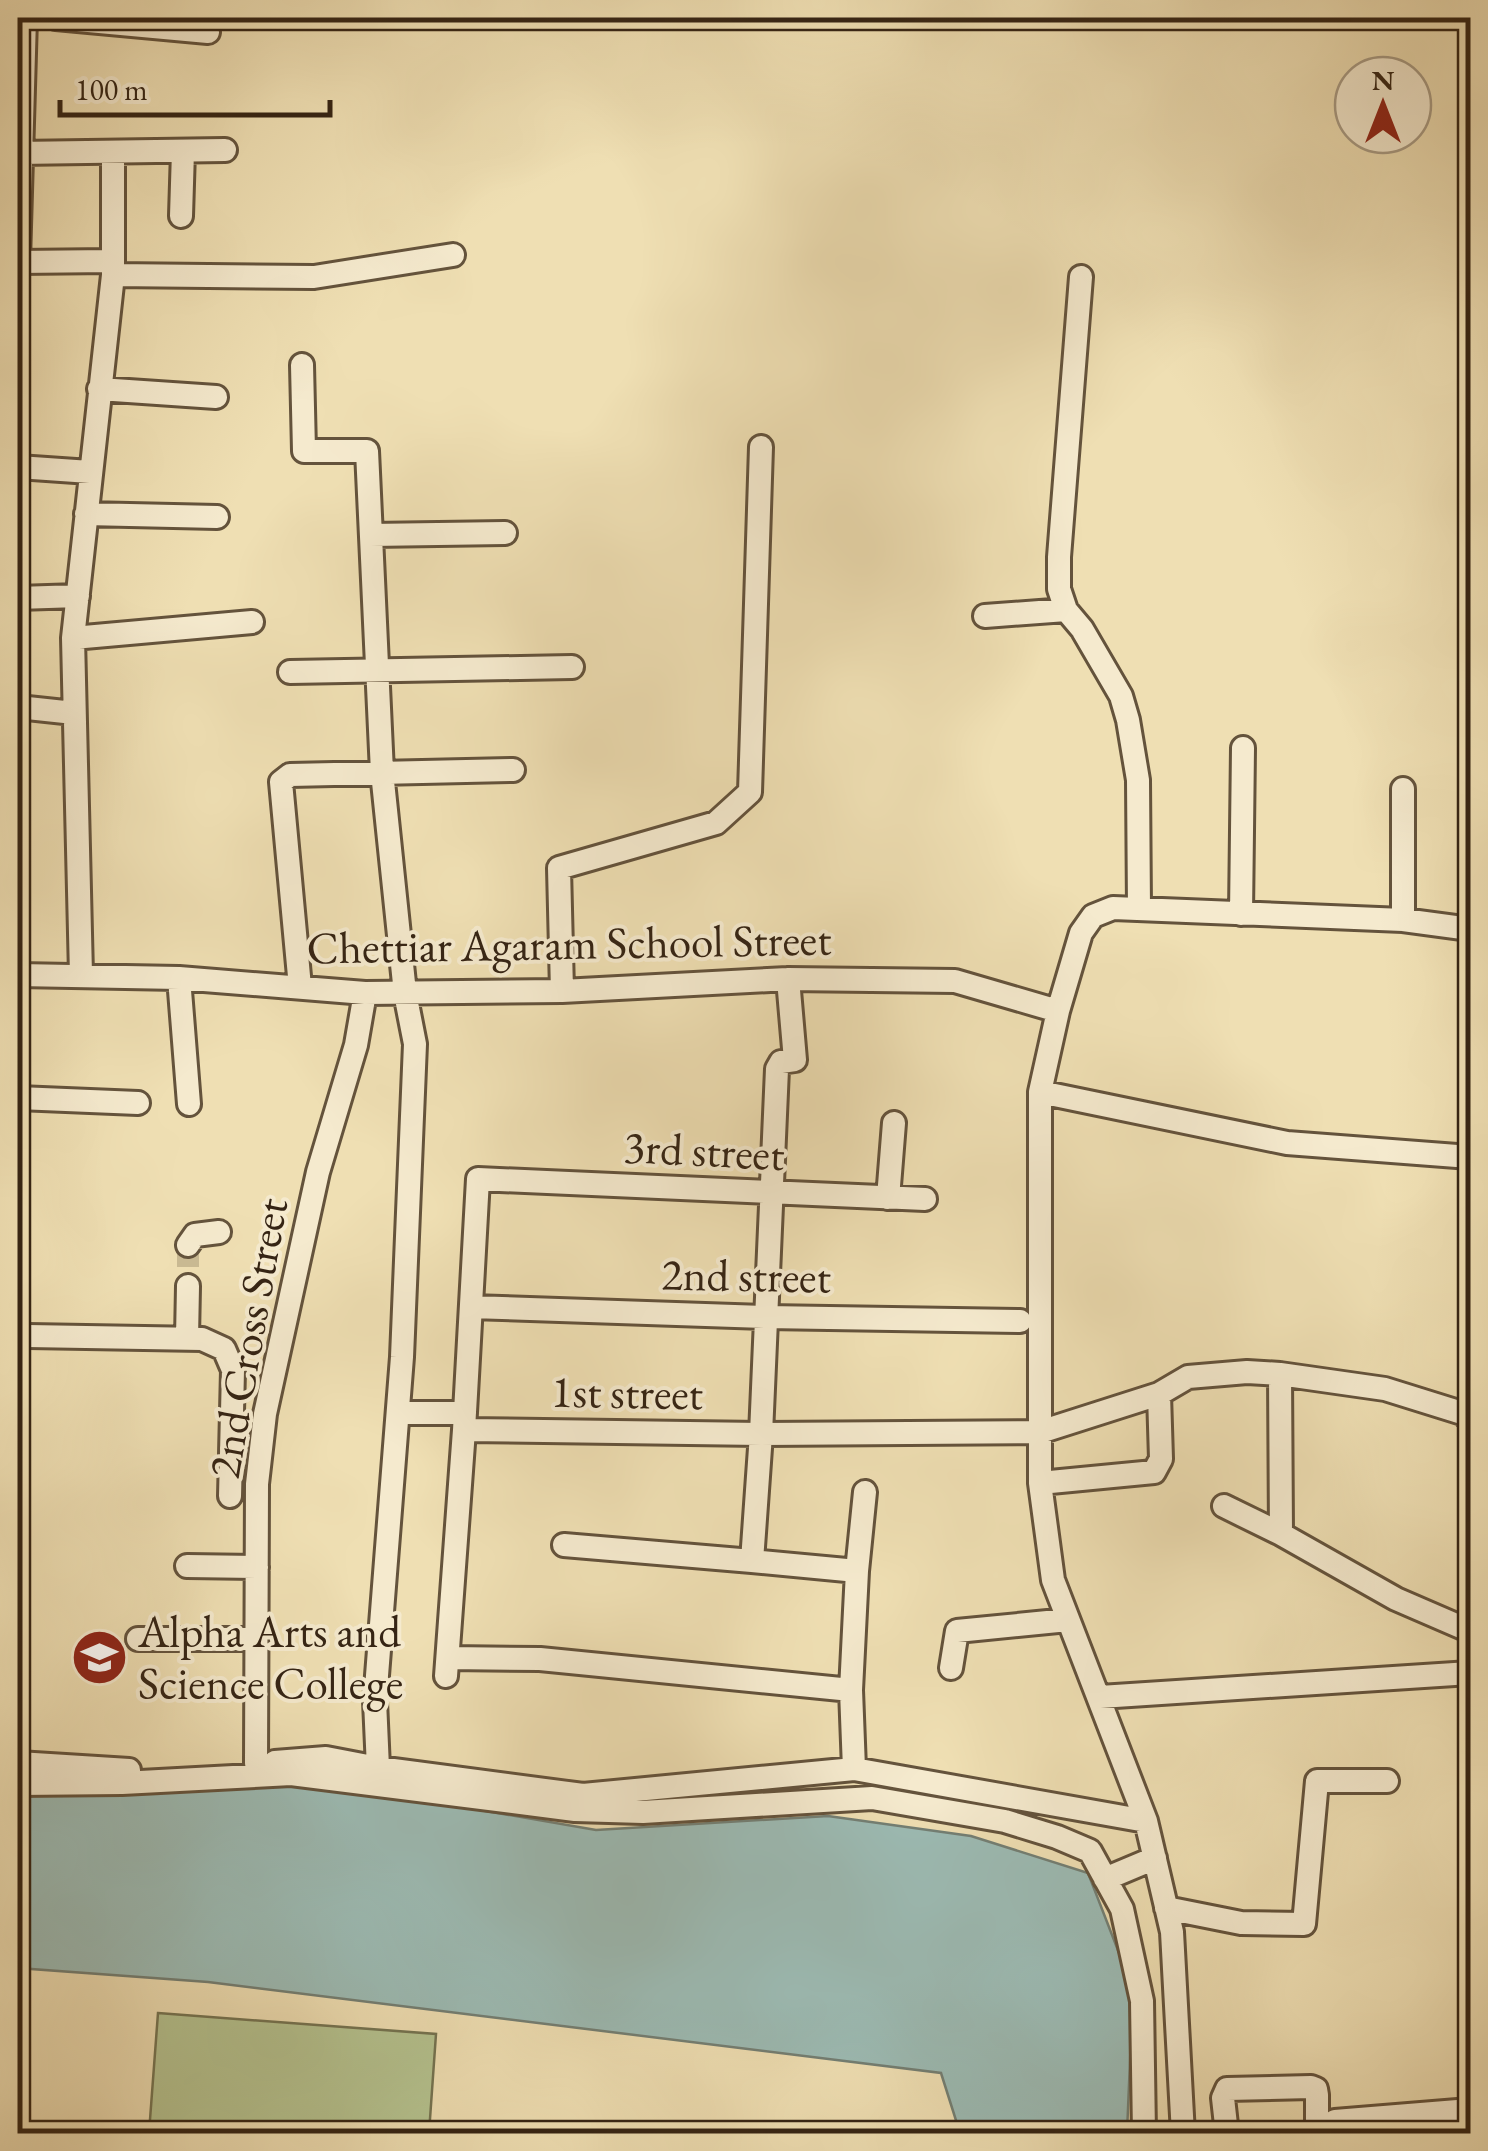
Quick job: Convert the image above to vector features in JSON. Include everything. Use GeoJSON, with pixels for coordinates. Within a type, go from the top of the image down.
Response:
{"type":"FeatureCollection","features":[{"type":"Feature","properties":{"kind":"street"},"geometry":{"type":"LineString","coordinates":[[26,18],[18,262],[314,277],[453,256]]}},
{"type":"Feature","properties":{"kind":"street"},"geometry":{"type":"LineString","coordinates":[[56,18],[208,32]]}},
{"type":"Feature","properties":{"kind":"street"},"geometry":{"type":"LineString","coordinates":[[19,153],[225,150]]}},
{"type":"Feature","properties":{"kind":"street"},"geometry":{"type":"LineString","coordinates":[[181,216],[183,151]]}},
{"type":"Feature","properties":{"kind":"street"},"geometry":{"type":"LineString","coordinates":[[81,974],[73,638],[112,268],[112,152]]}},
{"type":"Feature","properties":{"kind":"street"},"geometry":{"type":"LineString","coordinates":[[1081,277],[1059,589],[1066,610],[1082,628],[1121,696],[1128,720],[1138,780],[1139,909]]}},
{"type":"Feature","properties":{"kind":"street"},"geometry":{"type":"LineString","coordinates":[[302,365],[304,451],[367,451],[382,772],[404,993],[415,1044],[398,1413],[375,1700],[378,1768]]}},
{"type":"Feature","properties":{"kind":"street"},"geometry":{"type":"LineString","coordinates":[[99,389],[216,398]]}},
{"type":"Feature","properties":{"kind":"street"},"geometry":{"type":"LineString","coordinates":[[562,991],[559,868],[716,823],[750,792],[761,446]]}},
{"type":"Feature","properties":{"kind":"street"},"geometry":{"type":"LineString","coordinates":[[18,467],[90,472]]}},
{"type":"Feature","properties":{"kind":"street"},"geometry":{"type":"LineString","coordinates":[[86,514],[216,517]]}},
{"type":"Feature","properties":{"kind":"street"},"geometry":{"type":"LineString","coordinates":[[371,535],[505,533]]}},
{"type":"Feature","properties":{"kind":"street"},"geometry":{"type":"LineString","coordinates":[[18,598],[78,596]]}},
{"type":"Feature","properties":{"kind":"street"},"geometry":{"type":"LineString","coordinates":[[985,616],[1066,610]]}},
{"type":"Feature","properties":{"kind":"street"},"geometry":{"type":"LineString","coordinates":[[73,638],[252,622]]}},
{"type":"Feature","properties":{"kind":"street"},"geometry":{"type":"LineString","coordinates":[[290,672],[572,667]]}},
{"type":"Feature","properties":{"kind":"street"},"geometry":{"type":"LineString","coordinates":[[18,708],[74,712]]}},
{"type":"Feature","properties":{"kind":"street"},"geometry":{"type":"LineString","coordinates":[[1241,914],[1242,748]]}},
{"type":"Feature","properties":{"kind":"street"},"geometry":{"type":"LineString","coordinates":[[300,988],[281,782],[290,775],[513,770]]}},
{"type":"Feature","properties":{"kind":"street"},"geometry":{"type":"LineString","coordinates":[[1402,789],[1403,920]]}},
{"type":"Feature","properties":{"kind":"street"},"geometry":{"type":"LineString","coordinates":[[1182,2134],[1172,1932],[1146,1821],[1053,1580],[1040,1483],[1040,1092],[1058,1011],[1081,932],[1093,916],[1113,908],[1403,920],[1470,929]]}},
{"type":"Feature","properties":{"kind":"street","name":"Chettiar Agaram School Street"},"geometry":{"type":"LineString","coordinates":[[18,974],[180,978],[365,993],[562,991],[788,979],[955,981],[1058,1011]]}},
{"type":"Feature","properties":{"kind":"street"},"geometry":{"type":"LineString","coordinates":[[180,978],[189,1104]]}},
{"type":"Feature","properties":{"kind":"street"},"geometry":{"type":"LineString","coordinates":[[752,1561],[776,1069],[782,1062],[795,1060],[788,979]]}},
{"type":"Feature","properties":{"kind":"street","name":"2nd Cross Street"},"geometry":{"type":"LineString","coordinates":[[256,1764],[257,1484],[265,1414],[318,1172],[356,1046],[365,993]]}},
{"type":"Feature","properties":{"kind":"street"},"geometry":{"type":"LineString","coordinates":[[1040,1092],[1288,1144],[1470,1157]]}},
{"type":"Feature","properties":{"kind":"street"},"geometry":{"type":"LineString","coordinates":[[18,1098],[138,1103]]}},
{"type":"Feature","properties":{"kind":"street"},"geometry":{"type":"LineString","coordinates":[[888,1198],[894,1123]]}},
{"type":"Feature","properties":{"kind":"street","name":"3rd street"},"geometry":{"type":"LineString","coordinates":[[470,1307],[478,1178],[925,1199]]}},
{"type":"Feature","properties":{"kind":"street"},"geometry":{"type":"LineString","coordinates":[[188,1245],[195,1235],[220,1232]]}},
{"type":"Feature","properties":{"kind":"street"},"geometry":{"type":"LineString","coordinates":[[187,1338],[188,1286]]}},
{"type":"Feature","properties":{"kind":"street"},"geometry":{"type":"LineString","coordinates":[[470,1307],[447,1667],[540,1659],[851,1690]]}},
{"type":"Feature","properties":{"kind":"street","name":"2nd street"},"geometry":{"type":"LineString","coordinates":[[470,1307],[1020,1321]]}},
{"type":"Feature","properties":{"kind":"street"},"geometry":{"type":"LineString","coordinates":[[28,1336],[187,1338],[202,1339],[224,1349],[233,1370],[230,1496]]}},
{"type":"Feature","properties":{"kind":"street","name":"1st street"},"geometry":{"type":"LineString","coordinates":[[398,1413],[465,1422],[761,1434],[1040,1432],[1159,1394],[1188,1377],[1246,1372],[1385,1389],[1462,1413],[1470,1420]]}},
{"type":"Feature","properties":{"kind":"street"},"geometry":{"type":"LineString","coordinates":[[1280,1374],[1281,1534]]}},
{"type":"Feature","properties":{"kind":"street"},"geometry":{"type":"LineString","coordinates":[[1040,1483],[1154,1472],[1161,1459],[1159,1394]]}},
{"type":"Feature","properties":{"kind":"street"},"geometry":{"type":"LineString","coordinates":[[234,1397],[265,1414]]}},
{"type":"Feature","properties":{"kind":"street"},"geometry":{"type":"LineString","coordinates":[[854,1769],[851,1690],[865,1492]]}},
{"type":"Feature","properties":{"kind":"street"},"geometry":{"type":"LineString","coordinates":[[1224,1506],[1396,1599],[1470,1631]]}},
{"type":"Feature","properties":{"kind":"street"},"geometry":{"type":"LineString","coordinates":[[564,1545],[858,1571]]}},
{"type":"Feature","properties":{"kind":"street"},"geometry":{"type":"LineString","coordinates":[[187,1566],[256,1566]]}},
{"type":"Feature","properties":{"kind":"street"},"geometry":{"type":"LineString","coordinates":[[951,1668],[957,1631],[1068,1620]]}},
{"type":"Feature","properties":{"kind":"street"},"geometry":{"type":"LineString","coordinates":[[138,1639],[256,1639]]}},
{"type":"Feature","properties":{"kind":"street"},"geometry":{"type":"LineString","coordinates":[[1100,1697],[1470,1673]]}},
{"type":"Feature","properties":{"kind":"street"},"geometry":{"type":"LineString","coordinates":[[18,1763],[158,1772],[326,1758],[583,1795],[854,1769],[1146,1821]]}},
{"type":"Feature","properties":{"kind":"street"},"geometry":{"type":"LineString","coordinates":[[18,1784],[122,1784],[291,1774],[575,1810],[644,1812],[872,1798],[1005,1821],[1057,1837],[1090,1851],[1122,1910],[1142,2002],[1144,2134]]}},
{"type":"Feature","properties":{"kind":"street"},"geometry":{"type":"LineString","coordinates":[[1166,1908],[1241,1923],[1304,1924],[1317,1781],[1387,1781]]}},
{"type":"Feature","properties":{"kind":"street"},"geometry":{"type":"LineString","coordinates":[[1105,1879],[1154,1858]]}},
{"type":"Feature","properties":{"kind":"street"},"geometry":{"type":"LineString","coordinates":[[1227,2134],[1223,2098],[1227,2089],[1311,2086],[1316,2089],[1326,2127],[1470,2110]]}},
{"type":"Feature","properties":{"kind":"green space"},"geometry":{"type":"Polygon","coordinates":[[[158,2013],[436,2034],[429,2133],[149,2133],[158,2013]]]}},
{"type":"Feature","properties":{"kind":"water"},"geometry":{"type":"Polygon","coordinates":[[[329,1784],[596,1830],[828,1816],[971,1836],[1088,1873],[1133,1989],[1127,2133],[960,2133],[941,2073],[208,1982],[18,1968],[18,1790],[329,1784]]]}},
{"type":"Feature","properties":{"kind":"tunnel"},"geometry":{"type":"LineString","coordinates":[[188,1245],[188,1286]]}},
{"type":"Feature","properties":{"kind":"place","name":"Alpha Arts and Science College"},"geometry":{"type":"Point","coordinates":[99,1657]}}]}
